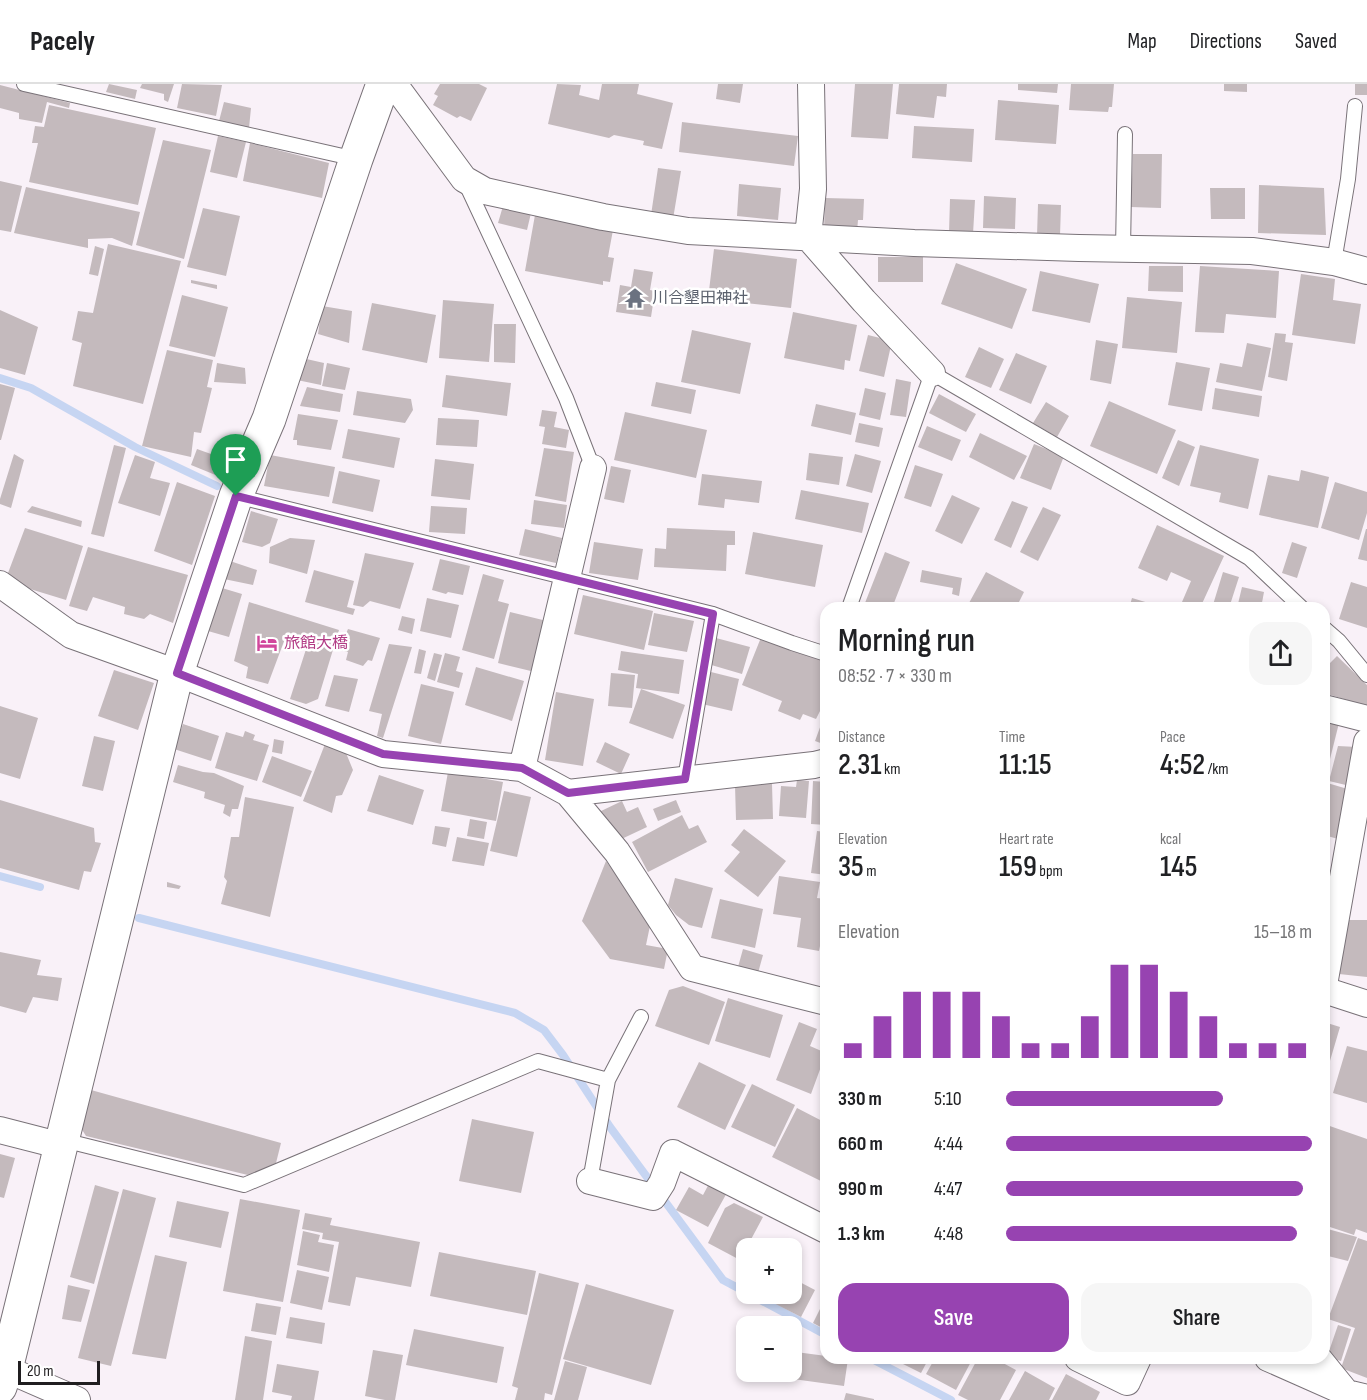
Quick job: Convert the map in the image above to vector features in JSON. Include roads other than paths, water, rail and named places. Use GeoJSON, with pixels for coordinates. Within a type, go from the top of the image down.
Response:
{"type":"FeatureCollection","features":[{"type":"Feature","properties":{"kind":"street"},"geometry":{"type":"LineString","coordinates":[[76,1400],[2,1374],[62,1143],[177,673],[236,496],[269,419],[383,84]]}},
{"type":"Feature","properties":{"kind":"street"},"geometry":{"type":"LineString","coordinates":[[394,84],[464,179],[485,191],[603,217],[688,231],[914,243],[1252,251],[1334,262],[1367,271]]}},
{"type":"Feature","properties":{"kind":"street"},"geometry":{"type":"LineString","coordinates":[[811,84],[813,189],[808,237],[864,301],[933,373]]}},
{"type":"Feature","properties":{"kind":"street"},"geometry":{"type":"LineString","coordinates":[[522,768],[593,468]]}},
{"type":"Feature","properties":{"kind":"street"},"geometry":{"type":"LineString","coordinates":[[0,584],[71,635],[177,673],[383,754],[522,768],[568,793],[617,852],[692,968],[820,1000]]}},
{"type":"Feature","properties":{"kind":"street"},"geometry":{"type":"LineString","coordinates":[[1330,710],[1367,719]]}},
{"type":"Feature","properties":{"kind":"street"},"geometry":{"type":"LineString","coordinates":[[1330,951],[1367,742]]}},
{"type":"Feature","properties":{"kind":"street"},"geometry":{"type":"LineString","coordinates":[[568,793],[820,764]]}},
{"type":"Feature","properties":{"kind":"street"},"geometry":{"type":"LineString","coordinates":[[1330,992],[1367,1004]]}},
{"type":"Feature","properties":{"kind":"street"},"geometry":{"type":"LineString","coordinates":[[0,1130],[62,1143]]}},
{"type":"Feature","properties":{"kind":"street"},"geometry":{"type":"LineString","coordinates":[[590,1181],[658,1190],[673,1153],[820,1227]]}},
{"type":"Feature","properties":{"kind":"street"},"geometry":{"type":"LineString","coordinates":[[1090,1364],[1127,1382],[1135,1364]]}},
{"type":"Feature","properties":{"kind":"street"},"geometry":{"type":"LineString","coordinates":[[1281,1364],[1355,1397]]}},
{"type":"Feature","properties":{"kind":"street"},"geometry":{"type":"LineString","coordinates":[[1324,1364],[1355,1397]]}},
{"type":"Feature","properties":{"kind":"lane"},"geometry":{"type":"LineString","coordinates":[[24,84],[356,159]]}},
{"type":"Feature","properties":{"kind":"lane"},"geometry":{"type":"LineString","coordinates":[[1334,262],[1348,179],[1355,106]]}},
{"type":"Feature","properties":{"kind":"lane"},"geometry":{"type":"LineString","coordinates":[[1123,249],[1125,134]]}},
{"type":"Feature","properties":{"kind":"lane"},"geometry":{"type":"LineString","coordinates":[[464,179],[566,398],[593,468]]}},
{"type":"Feature","properties":{"kind":"lane"},"geometry":{"type":"LineString","coordinates":[[851,602],[933,373],[1249,558],[1296,602]]}},
{"type":"Feature","properties":{"kind":"lane"},"geometry":{"type":"LineString","coordinates":[[236,496],[713,614],[820,652]]}},
{"type":"Feature","properties":{"kind":"lane"},"geometry":{"type":"LineString","coordinates":[[685,779],[713,614]]}},
{"type":"Feature","properties":{"kind":"lane"},"geometry":{"type":"LineString","coordinates":[[1330,633],[1367,675]]}},
{"type":"Feature","properties":{"kind":"lane"},"geometry":{"type":"LineString","coordinates":[[590,1181],[608,1080],[641,1017]]}},
{"type":"Feature","properties":{"kind":"lane"},"geometry":{"type":"LineString","coordinates":[[62,1143],[244,1185],[538,1061],[608,1080]]}},
{"type":"Feature","properties":{"kind":"waterway"},"geometry":{"type":"LineString","coordinates":[[0,378],[31,388],[135,447],[217,486]]}},
{"type":"Feature","properties":{"kind":"waterway"},"geometry":{"type":"LineString","coordinates":[[0,876],[40,887]]}},
{"type":"Feature","properties":{"kind":"waterway"},"geometry":{"type":"LineString","coordinates":[[139,918],[515,1013],[544,1030],[610,1127],[723,1280],[820,1332]]}},
{"type":"Feature","properties":{"kind":"waterway"},"geometry":{"type":"LineString","coordinates":[[882,1364],[951,1400]]}},
{"type":"Feature","properties":{"kind":"place","name":"川合墾田神社"},"geometry":{"type":"Point","coordinates":[635,298]}},
{"type":"Feature","properties":{"kind":"place","name":"旅館大橋"},"geometry":{"type":"Point","coordinates":[267,643]}}]}
